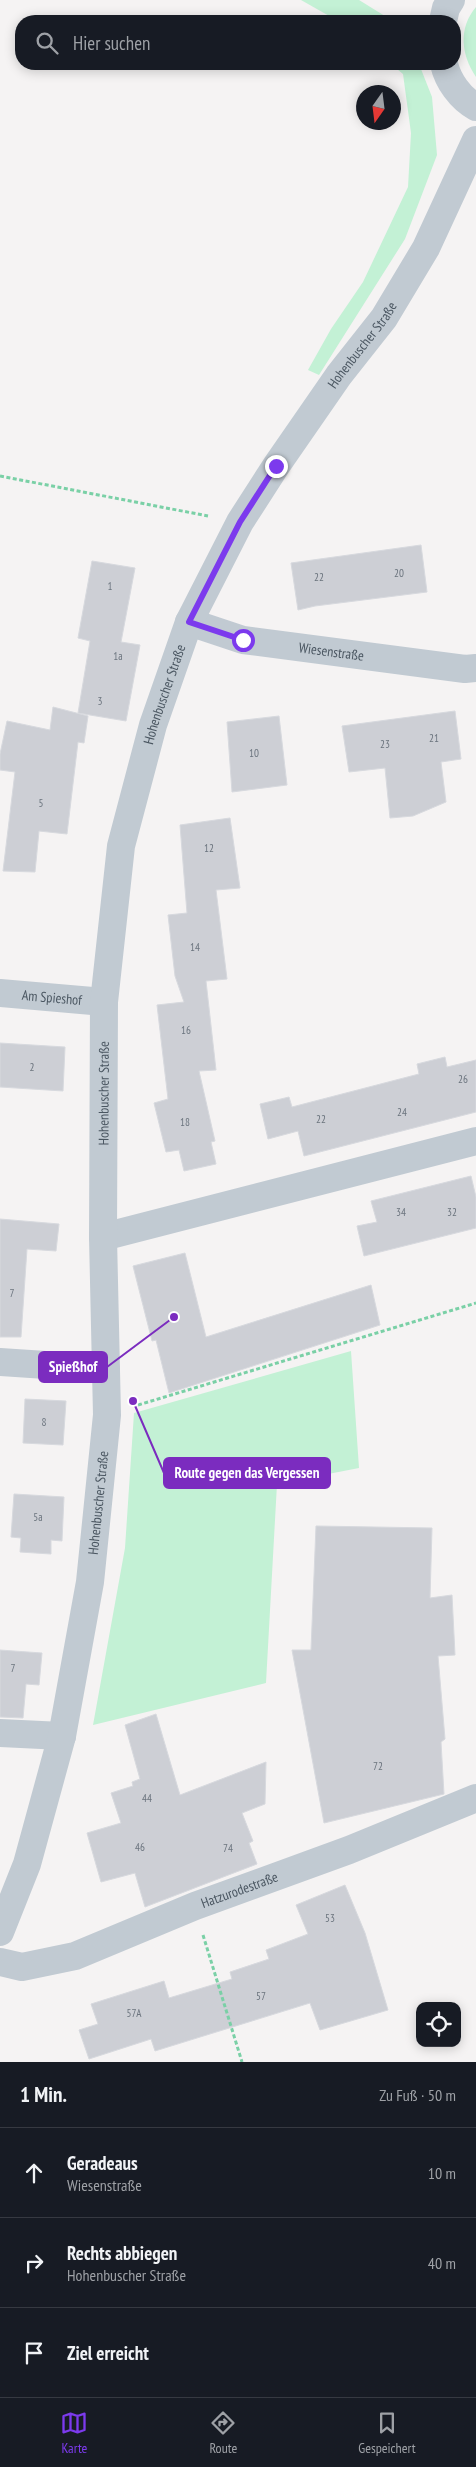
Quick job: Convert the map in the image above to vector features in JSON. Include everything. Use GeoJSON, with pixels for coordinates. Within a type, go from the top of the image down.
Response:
{"type":"FeatureCollection","features":[{"type":"Feature","properties":{"kind":"street"},"geometry":{"type":"LineString","coordinates":[[445,70],[459,94],[476,106]]}},
{"type":"Feature","properties":{"kind":"street","name":"Hohenbuscher Straße"},"geometry":{"type":"LineString","coordinates":[[0,1932],[27,1864],[62,1736],[90,1582],[107,1415],[103,1237],[104,1002],[121,846],[154,725],[189,622],[240,522],[339,375],[384,318],[426,248],[476,140]]}},
{"type":"Feature","properties":{"kind":"street","name":"Wiesenstraße"},"geometry":{"type":"LineString","coordinates":[[189,622],[243,640],[476,668]]}},
{"type":"Feature","properties":{"kind":"street","name":"Am Spieshof"},"geometry":{"type":"LineString","coordinates":[[0,993],[104,1002]]}},
{"type":"Feature","properties":{"kind":"street"},"geometry":{"type":"LineString","coordinates":[[103,1237],[476,1142]]}},
{"type":"Feature","properties":{"kind":"street"},"geometry":{"type":"LineString","coordinates":[[0,1362],[106,1369]]}},
{"type":"Feature","properties":{"kind":"street"},"geometry":{"type":"LineString","coordinates":[[0,1733],[62,1736]]}},
{"type":"Feature","properties":{"kind":"street","name":"Hatzurodestraße"},"geometry":{"type":"LineString","coordinates":[[0,1962],[22,1967],[75,1956],[194,1906],[349,1850],[476,1798]]}},
{"type":"Feature","properties":{"kind":"path"},"geometry":{"type":"LineString","coordinates":[[0,476],[240,522]]}},
{"type":"Feature","properties":{"kind":"path"},"geometry":{"type":"LineString","coordinates":[[107,1415],[476,1303]]}},
{"type":"Feature","properties":{"kind":"path"},"geometry":{"type":"LineString","coordinates":[[194,1906],[242,2062]]}},
{"type":"Feature","properties":{"kind":"green space"},"geometry":{"type":"Polygon","coordinates":[[[301,0],[359,0],[383,15],[327,15],[301,0]]]}},
{"type":"Feature","properties":{"kind":"green space"},"geometry":{"type":"Polygon","coordinates":[[[476,7],[476,77],[467,60],[464,33],[470,15],[476,7]]]}},
{"type":"Feature","properties":{"kind":"green space"},"geometry":{"type":"Polygon","coordinates":[[[398,70],[421,70],[432,97],[437,155],[405,239],[319,375],[308,370],[331,329],[363,282],[408,187],[411,133],[403,74],[398,70]]]}},
{"type":"Feature","properties":{"kind":"green space"},"geometry":{"type":"Polygon","coordinates":[[[351,1351],[359,1468],[277,1484],[266,1683],[93,1725],[125,1548],[134,1413],[351,1351]]]}},
{"type":"Feature","properties":{"kind":"building"},"geometry":{"type":"Polygon","coordinates":[[[421,545],[427,592],[315,606],[298,610],[291,563],[421,545]]]}},
{"type":"Feature","properties":{"kind":"building"},"geometry":{"type":"Polygon","coordinates":[[[92,561],[135,568],[121,642],[140,645],[126,721],[78,713],[90,641],[78,638],[92,561]]]}},
{"type":"Feature","properties":{"kind":"building"},"geometry":{"type":"Polygon","coordinates":[[[53,707],[88,716],[84,743],[78,742],[67,834],[39,831],[35,872],[3,871],[15,772],[0,770],[0,754],[7,721],[50,730],[53,707]]]}},
{"type":"Feature","properties":{"kind":"building"},"geometry":{"type":"Polygon","coordinates":[[[455,711],[461,759],[441,762],[446,802],[413,816],[390,818],[385,768],[349,772],[342,726],[455,711]]]}},
{"type":"Feature","properties":{"kind":"building"},"geometry":{"type":"Polygon","coordinates":[[[279,716],[287,785],[232,792],[227,722],[279,716]]]}},
{"type":"Feature","properties":{"kind":"building"},"geometry":{"type":"Polygon","coordinates":[[[230,818],[240,888],[216,890],[227,979],[206,981],[216,1070],[199,1071],[215,1141],[211,1142],[216,1164],[184,1171],[179,1150],[166,1152],[154,1103],[168,1099],[157,1005],[184,1002],[175,976],[168,915],[187,913],[180,825],[230,818]]]}},
{"type":"Feature","properties":{"kind":"building"},"geometry":{"type":"Polygon","coordinates":[[[0,1043],[65,1047],[63,1091],[0,1087],[0,1043]]]}},
{"type":"Feature","properties":{"kind":"building"},"geometry":{"type":"Polygon","coordinates":[[[445,1057],[447,1067],[476,1060],[476,1112],[304,1156],[298,1131],[268,1139],[260,1104],[289,1097],[292,1107],[419,1074],[417,1064],[445,1057]]]}},
{"type":"Feature","properties":{"kind":"building"},"geometry":{"type":"Polygon","coordinates":[[[471,1176],[476,1197],[476,1228],[364,1256],[357,1226],[377,1222],[371,1201],[471,1176]]]}},
{"type":"Feature","properties":{"kind":"building"},"geometry":{"type":"Polygon","coordinates":[[[0,1219],[59,1224],[56,1251],[27,1249],[21,1337],[0,1337],[0,1219]]]}},
{"type":"Feature","properties":{"kind":"building"},"geometry":{"type":"Polygon","coordinates":[[[185,1253],[206,1337],[371,1285],[380,1325],[169,1393],[156,1340],[152,1341],[133,1266],[185,1253]]]}},
{"type":"Feature","properties":{"kind":"building"},"geometry":{"type":"Polygon","coordinates":[[[25,1399],[66,1401],[63,1445],[23,1443],[25,1399]]]}},
{"type":"Feature","properties":{"kind":"building"},"geometry":{"type":"Polygon","coordinates":[[[14,1494],[64,1497],[62,1541],[51,1540],[51,1554],[20,1552],[21,1538],[11,1537],[14,1494]]]}},
{"type":"Feature","properties":{"kind":"building"},"geometry":{"type":"Polygon","coordinates":[[[316,1526],[432,1528],[430,1598],[452,1595],[455,1655],[438,1656],[445,1739],[441,1742],[444,1794],[324,1823],[292,1650],[311,1650],[316,1526]]]}},
{"type":"Feature","properties":{"kind":"building"},"geometry":{"type":"Polygon","coordinates":[[[0,1650],[42,1653],[39,1685],[26,1684],[23,1718],[0,1717],[0,1650]]]}},
{"type":"Feature","properties":{"kind":"building"},"geometry":{"type":"Polygon","coordinates":[[[156,1714],[180,1795],[266,1762],[265,1804],[242,1813],[253,1841],[249,1843],[257,1864],[145,1907],[135,1873],[101,1882],[87,1833],[121,1823],[111,1793],[133,1786],[132,1782],[140,1779],[125,1725],[156,1714]]]}},
{"type":"Feature","properties":{"kind":"building"},"geometry":{"type":"Polygon","coordinates":[[[345,1885],[365,1933],[388,2010],[320,2030],[310,2003],[155,2051],[151,2039],[89,2059],[79,2030],[98,2024],[91,2004],[164,1981],[169,1998],[232,1979],[230,1972],[269,1959],[266,1950],[308,1934],[296,1905],[345,1885]]]}},
{"type":"Feature","properties":{"kind":"place","name":"Spießhof"},"geometry":{"type":"Point","coordinates":[174,1317]}},
{"type":"Feature","properties":{"kind":"place","name":"Route gegen das Vergessen"},"geometry":{"type":"Point","coordinates":[133,1401]}},
{"type":"Feature","properties":{"kind":"route"},"geometry":{"type":"LineString","coordinates":[[243,640],[189,622],[240,522],[276,466]]}}]}
